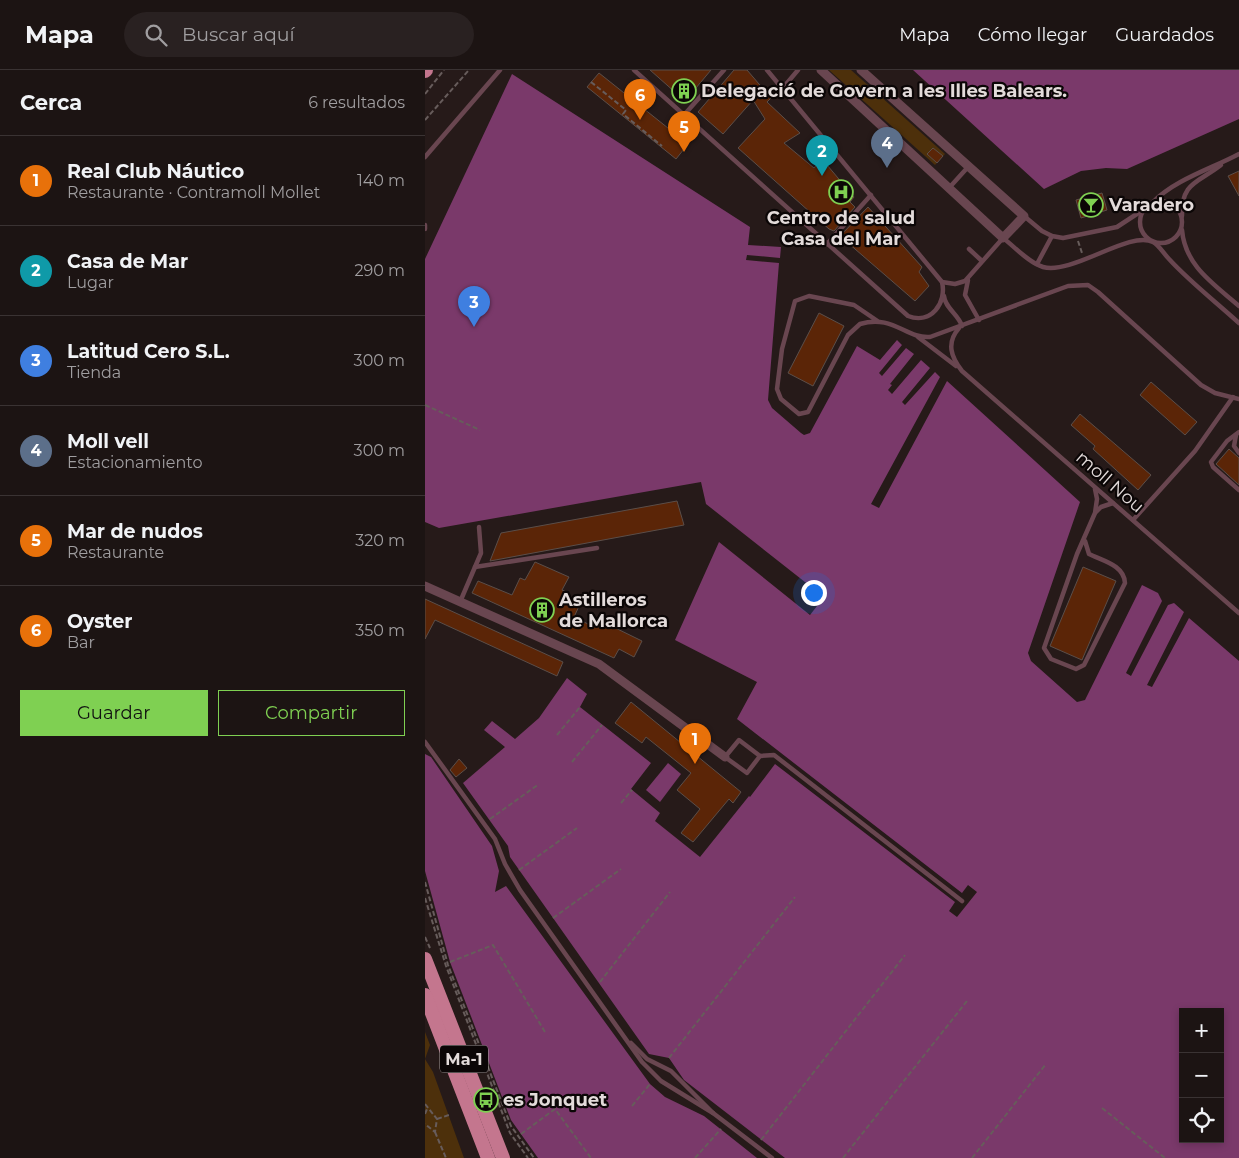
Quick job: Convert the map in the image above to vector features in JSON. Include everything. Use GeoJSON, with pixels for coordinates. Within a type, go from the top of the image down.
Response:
{"type":"FeatureCollection","features":[{"type":"Feature","properties":{"kind":"highway","name":"Ma-1"},"geometry":{"type":"LineString","coordinates":[[425,959],[503,1158]]}},
{"type":"Feature","properties":{"kind":"highway","name":"Ma-1"},"geometry":{"type":"LineString","coordinates":[[425,995],[488,1158]]}},
{"type":"Feature","properties":{"kind":"street"},"geometry":{"type":"LineString","coordinates":[[821,70],[1003,238],[1024,216],[861,70]]}},
{"type":"Feature","properties":{"kind":"street"},"geometry":{"type":"LineString","coordinates":[[425,586],[599,664],[725,757]]}},
{"type":"Feature","properties":{"kind":"lane"},"geometry":{"type":"LineString","coordinates":[[425,157],[500,70]]}},
{"type":"Feature","properties":{"kind":"lane"},"geometry":{"type":"LineString","coordinates":[[634,70],[908,316],[922,318],[934,313],[941,303],[943,293]]}},
{"type":"Feature","properties":{"kind":"lane"},"geometry":{"type":"LineString","coordinates":[[685,115],[724,70]]}},
{"type":"Feature","properties":{"kind":"lane"},"geometry":{"type":"LineString","coordinates":[[767,70],[942,282],[945,304],[958,318],[962,326]]}},
{"type":"Feature","properties":{"kind":"lane"},"geometry":{"type":"LineString","coordinates":[[782,88],[798,70]]}},
{"type":"Feature","properties":{"kind":"lane"},"geometry":{"type":"LineString","coordinates":[[1239,154],[1188,187],[1182,203],[1182,227],[1185,247],[1196,267],[1239,306]]}},
{"type":"Feature","properties":{"kind":"lane"},"geometry":{"type":"LineString","coordinates":[[1024,216],[1041,231],[1063,238],[1117,227],[1146,208],[1163,193],[1209,167],[1224,162]]}},
{"type":"Feature","properties":{"kind":"lane"},"geometry":{"type":"LineString","coordinates":[[949,188],[969,166]]}},
{"type":"Feature","properties":{"kind":"lane"},"geometry":{"type":"LineString","coordinates":[[827,244],[871,195]]}},
{"type":"Feature","properties":{"kind":"lane"},"geometry":{"type":"LineString","coordinates":[[1151,204],[1158,202],[1171,204],[1180,213],[1182,220]]}},
{"type":"Feature","properties":{"kind":"lane"},"geometry":{"type":"LineString","coordinates":[[1146,208],[1142,214],[1141,227],[1144,234],[1155,242],[1169,259],[1239,324]]}},
{"type":"Feature","properties":{"kind":"lane"},"geometry":{"type":"LineString","coordinates":[[979,320],[965,295],[969,278],[1003,238],[1037,264],[1051,268],[1139,240],[1162,244],[1175,239],[1182,227]]}},
{"type":"Feature","properties":{"kind":"lane"},"geometry":{"type":"LineString","coordinates":[[1037,264],[1052,236]]}},
{"type":"Feature","properties":{"kind":"lane"},"geometry":{"type":"LineString","coordinates":[[969,249],[982,261]]}},
{"type":"Feature","properties":{"kind":"lane"},"geometry":{"type":"LineString","coordinates":[[942,282],[955,284],[969,278]]}},
{"type":"Feature","properties":{"kind":"lane"},"geometry":{"type":"LineString","coordinates":[[917,336],[930,337],[1068,286],[1088,285],[1201,385],[1215,393],[1239,399]]}},
{"type":"Feature","properties":{"kind":"lane","name":"moll Nou"},"geometry":{"type":"LineString","coordinates":[[879,322],[854,304],[809,296],[798,298],[793,305],[782,349],[777,389],[781,399],[799,414],[808,412],[850,331],[860,324],[879,322],[893,324],[917,336],[962,371],[1239,614]]}},
{"type":"Feature","properties":{"kind":"lane","name":"moll Nou"},"geometry":{"type":"LineString","coordinates":[[962,326],[955,332],[950,346],[953,358],[962,371]]}},
{"type":"Feature","properties":{"kind":"lane"},"geometry":{"type":"LineString","coordinates":[[1133,520],[1195,451],[1233,397]]}},
{"type":"Feature","properties":{"kind":"lane"},"geometry":{"type":"LineString","coordinates":[[1237,434],[1235,448],[1239,453]]}},
{"type":"Feature","properties":{"kind":"lane"},"geometry":{"type":"LineString","coordinates":[[1237,434],[1227,441],[1211,462],[1213,467],[1239,490]]}},
{"type":"Feature","properties":{"kind":"lane"},"geometry":{"type":"LineString","coordinates":[[1085,541],[1087,552],[1117,567],[1124,574],[1125,583],[1084,664],[1076,669],[1051,659],[1044,648],[1077,554],[1085,541],[1095,513],[1097,499],[1095,487]]}},
{"type":"Feature","properties":{"kind":"lane"},"geometry":{"type":"LineString","coordinates":[[1095,513],[1101,507],[1113,503]]}},
{"type":"Feature","properties":{"kind":"lane"},"geometry":{"type":"LineString","coordinates":[[460,602],[481,553],[479,527]]}},
{"type":"Feature","properties":{"kind":"lane"},"geometry":{"type":"LineString","coordinates":[[475,567],[597,548]]}},
{"type":"Feature","properties":{"kind":"lane"},"geometry":{"type":"LineString","coordinates":[[761,756],[747,773],[725,757],[739,740],[761,756],[774,755],[962,901]]}},
{"type":"Feature","properties":{"kind":"lane"},"geometry":{"type":"LineString","coordinates":[[425,742],[495,839],[508,870],[520,890],[629,1041],[642,1062],[661,1081],[713,1113],[772,1158]]}},
{"type":"Feature","properties":{"kind":"lane"},"geometry":{"type":"LineString","coordinates":[[629,1041],[647,1059],[671,1071],[713,1113]]}},
{"type":"Feature","properties":{"kind":"path"},"geometry":{"type":"LineString","coordinates":[[425,94],[444,70]]}},
{"type":"Feature","properties":{"kind":"path"},"geometry":{"type":"LineString","coordinates":[[425,120],[469,70]]}},
{"type":"Feature","properties":{"kind":"path"},"geometry":{"type":"LineString","coordinates":[[591,82],[626,110],[623,114],[662,146]]}},
{"type":"Feature","properties":{"kind":"path"},"geometry":{"type":"LineString","coordinates":[[1076,236],[1084,259]]}},
{"type":"Feature","properties":{"kind":"path"},"geometry":{"type":"LineString","coordinates":[[425,405],[480,430]]}},
{"type":"Feature","properties":{"kind":"path"},"geometry":{"type":"LineString","coordinates":[[557,735],[580,707]]}},
{"type":"Feature","properties":{"kind":"path"},"geometry":{"type":"LineString","coordinates":[[572,762],[603,725]]}},
{"type":"Feature","properties":{"kind":"path"},"geometry":{"type":"LineString","coordinates":[[489,820],[539,784]]}},
{"type":"Feature","properties":{"kind":"path"},"geometry":{"type":"LineString","coordinates":[[621,803],[632,790]]}},
{"type":"Feature","properties":{"kind":"path"},"geometry":{"type":"LineString","coordinates":[[519,870],[577,828]]}},
{"type":"Feature","properties":{"kind":"path"},"geometry":{"type":"LineString","coordinates":[[553,918],[621,869]]}},
{"type":"Feature","properties":{"kind":"path"},"geometry":{"type":"LineString","coordinates":[[425,882],[449,965],[511,1126],[534,1158]]}},
{"type":"Feature","properties":{"kind":"path"},"geometry":{"type":"LineString","coordinates":[[600,982],[670,892]]}},
{"type":"Feature","properties":{"kind":"path"},"geometry":{"type":"LineString","coordinates":[[669,1058],[795,897]]}},
{"type":"Feature","properties":{"kind":"path"},"geometry":{"type":"LineString","coordinates":[[425,898],[446,966],[514,1138],[528,1158]]}},
{"type":"Feature","properties":{"kind":"path"},"geometry":{"type":"LineString","coordinates":[[450,962],[493,945],[545,1032]]}},
{"type":"Feature","properties":{"kind":"path"},"geometry":{"type":"LineString","coordinates":[[761,1140],[905,955]]}},
{"type":"Feature","properties":{"kind":"path"},"geometry":{"type":"LineString","coordinates":[[843,1158],[967,1001]]}},
{"type":"Feature","properties":{"kind":"path"},"geometry":{"type":"LineString","coordinates":[[972,1158],[1046,1064]]}},
{"type":"Feature","properties":{"kind":"path"},"geometry":{"type":"LineString","coordinates":[[631,1106],[650,1084]]}},
{"type":"Feature","properties":{"kind":"path"},"geometry":{"type":"LineString","coordinates":[[425,1104],[427,1110],[437,1119]]}},
{"type":"Feature","properties":{"kind":"path"},"geometry":{"type":"LineString","coordinates":[[1103,1108],[1165,1158]]}},
{"type":"Feature","properties":{"kind":"path"},"geometry":{"type":"LineString","coordinates":[[521,1134],[555,1109],[591,1158]]}},
{"type":"Feature","properties":{"kind":"path"},"geometry":{"type":"LineString","coordinates":[[425,1114],[427,1110]]}},
{"type":"Feature","properties":{"kind":"path"},"geometry":{"type":"LineString","coordinates":[[437,1119],[449,1115]]}},
{"type":"Feature","properties":{"kind":"path"},"geometry":{"type":"LineString","coordinates":[[435,1132],[437,1119]]}},
{"type":"Feature","properties":{"kind":"path"},"geometry":{"type":"LineString","coordinates":[[425,1124],[435,1132],[446,1158]]}},
{"type":"Feature","properties":{"kind":"path"},"geometry":{"type":"LineString","coordinates":[[695,1158],[721,1129]]}},
{"type":"Feature","properties":{"kind":"path"},"geometry":{"type":"LineString","coordinates":[[509,1141],[517,1135]]}},
{"type":"Feature","properties":{"kind":"shaded area"},"geometry":{"type":"Polygon","coordinates":[[[829,70],[851,70],[945,154],[935,165],[829,70]]]}},
{"type":"Feature","properties":{"kind":"shaded area"},"geometry":{"type":"Polygon","coordinates":[[[913,70],[1239,70],[1239,119],[1127,169],[1106,168],[1081,171],[1044,189],[913,70]]]}},
{"type":"Feature","properties":{"kind":"shaded area"},"geometry":{"type":"Polygon","coordinates":[[[512,74],[750,227],[748,245],[781,247],[780,258],[747,255],[746,260],[779,263],[768,400],[772,408],[801,433],[804,435],[810,433],[857,346],[880,360],[897,340],[902,345],[879,373],[882,376],[906,348],[914,354],[890,384],[892,385],[888,390],[892,394],[921,360],[930,368],[902,402],[905,405],[935,372],[940,377],[871,504],[879,508],[947,381],[1080,502],[1028,653],[1031,661],[1077,702],[1085,700],[1142,585],[1158,593],[1162,601],[1126,673],[1131,676],[1168,605],[1174,603],[1184,612],[1147,685],[1152,687],[1189,618],[1239,661],[1239,1158],[785,1158],[684,1080],[669,1058],[649,1054],[510,857],[508,846],[463,783],[505,747],[484,730],[492,721],[515,739],[539,718],[567,678],[587,694],[580,707],[651,763],[631,789],[660,813],[655,821],[700,857],[775,764],[955,902],[949,911],[957,917],[977,892],[968,885],[962,893],[737,719],[757,682],[675,640],[719,542],[810,615],[824,597],[706,504],[701,482],[439,528],[425,522],[425,259],[512,74]]]}},
{"type":"Feature","properties":{"kind":"shaded area"},"geometry":{"type":"Polygon","coordinates":[[[425,754],[431,757],[492,846],[499,871],[495,892],[506,886],[650,1084],[665,1097],[704,1116],[757,1158],[538,1158],[511,1120],[450,962],[425,871],[425,754]]]}},
{"type":"Feature","properties":{"kind":"shaded area"},"geometry":{"type":"Polygon","coordinates":[[[668,763],[681,774],[660,802],[646,790],[668,763]]]}},
{"type":"Feature","properties":{"kind":"shaded area"},"geometry":{"type":"Polygon","coordinates":[[[425,1032],[430,1045],[425,1059],[425,1032]]]}},
{"type":"Feature","properties":{"kind":"shaded area"},"geometry":{"type":"Polygon","coordinates":[[[425,1059],[433,1072],[464,1158],[425,1158],[425,1059]]]}},
{"type":"Feature","properties":{"kind":"building","name":"Delegació de Govern a les Illes Balears."},"geometry":{"type":"Polygon","coordinates":[[[650,70],[711,70],[685,101],[650,70]]]}},
{"type":"Feature","properties":{"kind":"building"},"geometry":{"type":"Polygon","coordinates":[[[734,70],[747,70],[771,98],[767,102],[800,133],[784,143],[814,168],[822,159],[854,197],[850,202],[855,207],[834,231],[829,229],[738,148],[765,119],[753,100],[723,134],[698,112],[734,70]]]}},
{"type":"Feature","properties":{"kind":"building"},"geometry":{"type":"Polygon","coordinates":[[[599,73],[688,144],[676,159],[587,87],[599,73]]]}},
{"type":"Feature","properties":{"kind":"building"},"geometry":{"type":"Polygon","coordinates":[[[933,148],[943,156],[937,163],[927,154],[933,148]]]}},
{"type":"Feature","properties":{"kind":"building"},"geometry":{"type":"Polygon","coordinates":[[[1239,171],[1239,196],[1228,176],[1239,171]]]}},
{"type":"Feature","properties":{"kind":"building","name":"Varadero"},"geometry":{"type":"Polygon","coordinates":[[[1102,193],[1107,210],[1081,218],[1076,200],[1102,193]]]}},
{"type":"Feature","properties":{"kind":"building"},"geometry":{"type":"Polygon","coordinates":[[[868,207],[922,267],[919,272],[929,286],[915,301],[840,236],[868,207]]]}},
{"type":"Feature","properties":{"kind":"building"},"geometry":{"type":"Polygon","coordinates":[[[819,313],[844,326],[813,386],[788,373],[819,313]]]}},
{"type":"Feature","properties":{"kind":"building"},"geometry":{"type":"Polygon","coordinates":[[[1151,382],[1197,422],[1185,435],[1140,395],[1151,382]]]}},
{"type":"Feature","properties":{"kind":"building"},"geometry":{"type":"Polygon","coordinates":[[[1080,414],[1151,475],[1138,490],[1093,449],[1095,446],[1071,425],[1080,414]]]}},
{"type":"Feature","properties":{"kind":"building"},"geometry":{"type":"Polygon","coordinates":[[[1229,449],[1239,458],[1239,485],[1216,464],[1229,449]]]}},
{"type":"Feature","properties":{"kind":"building"},"geometry":{"type":"Polygon","coordinates":[[[677,501],[684,525],[490,561],[501,533],[677,501]]]}},
{"type":"Feature","properties":{"kind":"building","name":"Astilleros de Mallorca"},"geometry":{"type":"Polygon","coordinates":[[[535,562],[569,577],[562,590],[569,593],[567,598],[580,604],[574,617],[590,625],[595,618],[642,641],[634,657],[619,649],[614,658],[472,593],[478,581],[512,595],[520,578],[525,580],[535,562]]]}},
{"type":"Feature","properties":{"kind":"building"},"geometry":{"type":"Polygon","coordinates":[[[1083,567],[1116,581],[1082,660],[1050,646],[1083,567]]]}},
{"type":"Feature","properties":{"kind":"building"},"geometry":{"type":"Polygon","coordinates":[[[425,599],[563,662],[557,676],[435,620],[425,639],[425,599]]]}},
{"type":"Feature","properties":{"kind":"building"},"geometry":{"type":"Polygon","coordinates":[[[631,702],[741,792],[733,803],[729,799],[693,842],[681,833],[700,809],[677,790],[691,773],[646,737],[642,743],[615,723],[631,702]]]}},
{"type":"Feature","properties":{"kind":"building"},"geometry":{"type":"Polygon","coordinates":[[[459,759],[467,768],[456,777],[450,770],[459,759]]]}},
{"type":"Feature","properties":{"kind":"place","name":"Delegació de Govern a les Illes Balears."},"geometry":{"type":"Point","coordinates":[684,91]}},
{"type":"Feature","properties":{"kind":"place","name":"Oyster"},"geometry":{"type":"Point","coordinates":[640,120]}},
{"type":"Feature","properties":{"kind":"place","name":"Mar de nudos"},"geometry":{"type":"Point","coordinates":[684,152]}},
{"type":"Feature","properties":{"kind":"place","name":"Moll vell"},"geometry":{"type":"Point","coordinates":[887,168]}},
{"type":"Feature","properties":{"kind":"place","name":"Casa de Mar"},"geometry":{"type":"Point","coordinates":[822,176]}},
{"type":"Feature","properties":{"kind":"place","name":"Centro de salud Casa del Mar"},"geometry":{"type":"Point","coordinates":[841,192]}},
{"type":"Feature","properties":{"kind":"place","name":"Varadero"},"geometry":{"type":"Point","coordinates":[1091,205]}},
{"type":"Feature","properties":{"kind":"place","name":"Latitud Cero S.L."},"geometry":{"type":"Point","coordinates":[474,327]}},
{"type":"Feature","properties":{"kind":"place","name":"Astilleros de Mallorca"},"geometry":{"type":"Point","coordinates":[542,610]}},
{"type":"Feature","properties":{"kind":"place","name":"Real Club Náutico"},"geometry":{"type":"Point","coordinates":[695,764]}},
{"type":"Feature","properties":{"kind":"place","name":"es Jonquet"},"geometry":{"type":"Point","coordinates":[486,1100]}}]}
